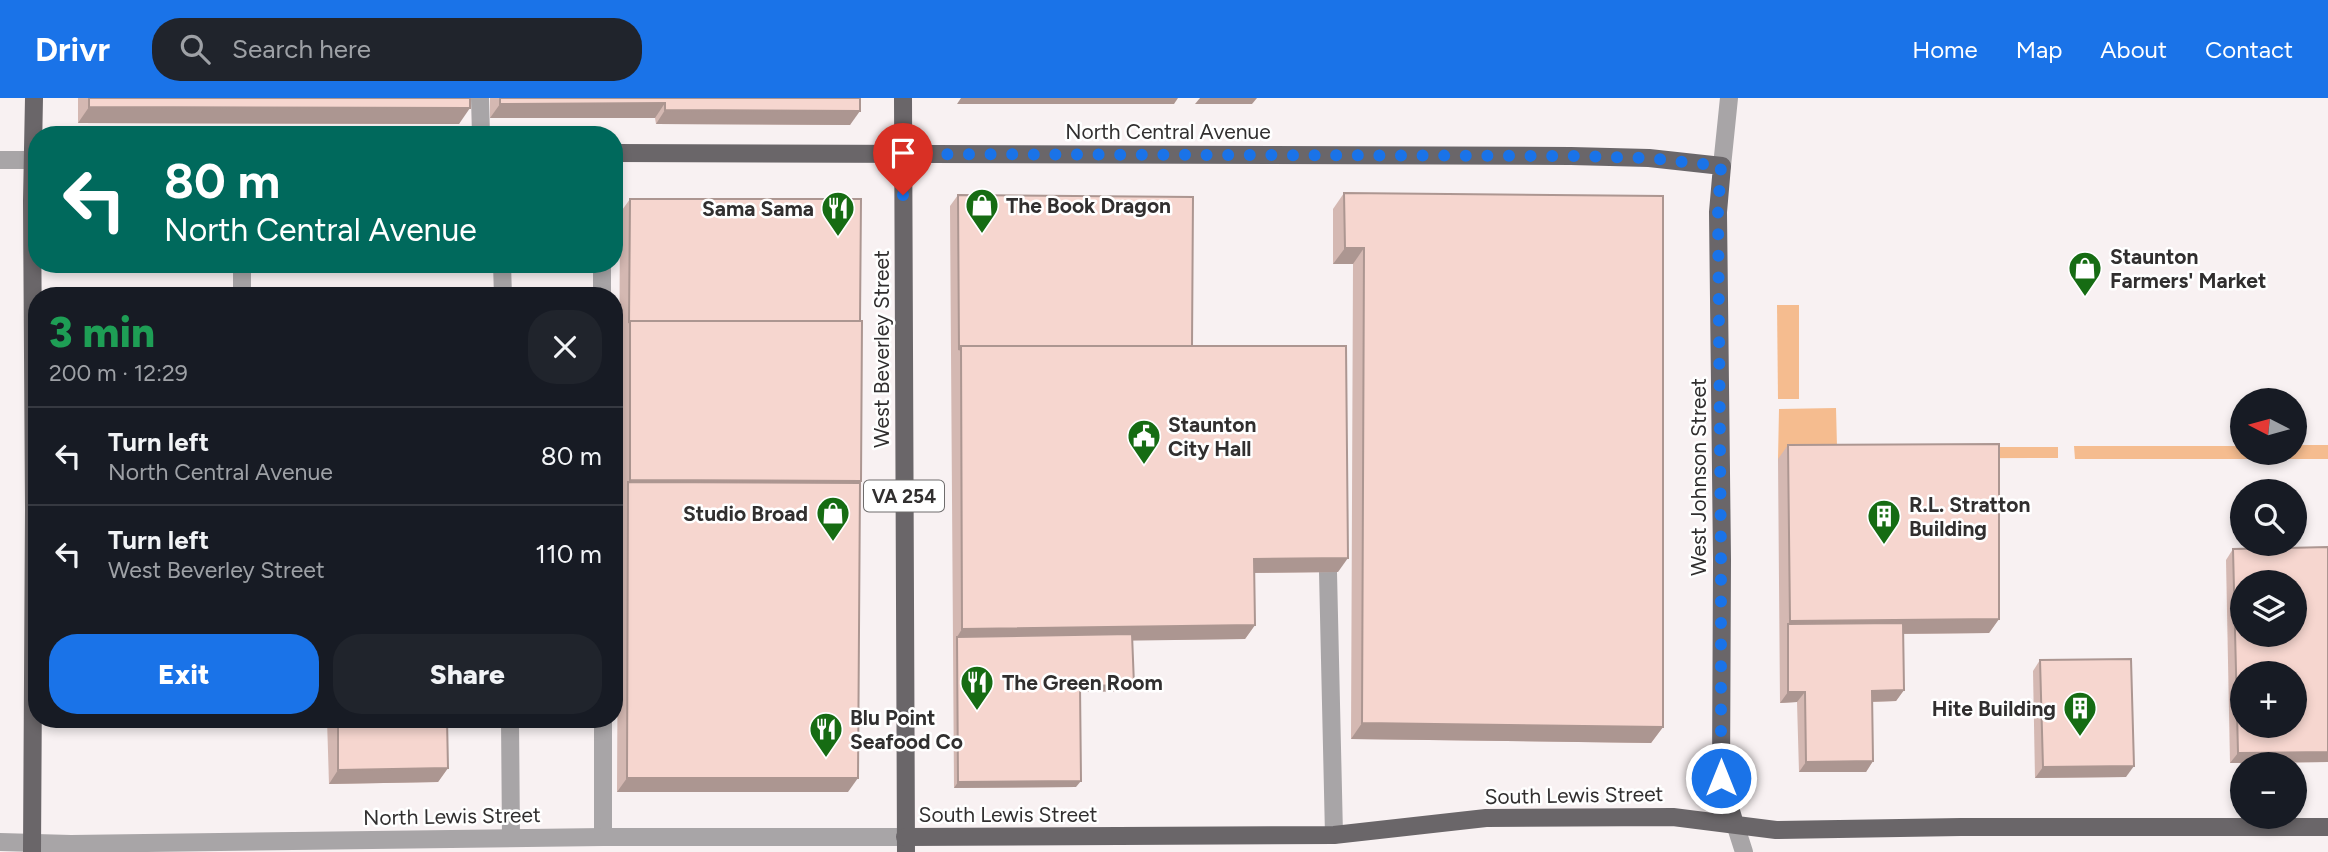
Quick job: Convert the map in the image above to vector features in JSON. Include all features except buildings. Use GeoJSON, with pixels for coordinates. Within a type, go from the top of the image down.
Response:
{"type":"FeatureCollection","features":[{"type":"Feature","properties":{"kind":"main road"},"geometry":{"type":"LineString","coordinates":[[34,98],[34,126]]}},
{"type":"Feature","properties":{"kind":"main road","name":"West Beverley Street"},"geometry":{"type":"LineString","coordinates":[[903,98],[906,845]]}},
{"type":"Feature","properties":{"kind":"main road","name":"North Central Avenue"},"geometry":{"type":"LineString","coordinates":[[623,153],[1572,156],[1648,158],[1721,166]]}},
{"type":"Feature","properties":{"kind":"main road","name":"West Johnson Street"},"geometry":{"type":"LineString","coordinates":[[1721,166],[1718,212],[1721,778],[1735,824]]}},
{"type":"Feature","properties":{"kind":"main road"},"geometry":{"type":"LineString","coordinates":[[32,848],[33,728]]}},
{"type":"Feature","properties":{"kind":"main road","name":"South Lewis Street"},"geometry":{"type":"LineString","coordinates":[[906,845],[1334,835],[1486,818],[1673,817],[1776,830],[2328,827]]}},
{"type":"Feature","properties":{"kind":"street"},"geometry":{"type":"LineString","coordinates":[[480,98],[481,126]]}},
{"type":"Feature","properties":{"kind":"street","name":"West Johnson Street"},"geometry":{"type":"LineString","coordinates":[[1721,166],[1729,98]]}},
{"type":"Feature","properties":{"kind":"street"},"geometry":{"type":"LineString","coordinates":[[0,160],[28,160]]}},
{"type":"Feature","properties":{"kind":"street"},"geometry":{"type":"LineString","coordinates":[[1328,572],[1334,835]]}},
{"type":"Feature","properties":{"kind":"street"},"geometry":{"type":"LineString","coordinates":[[510,728],[511,838]]}},
{"type":"Feature","properties":{"kind":"street"},"geometry":{"type":"LineString","coordinates":[[603,728],[603,836]]}},
{"type":"Feature","properties":{"kind":"street","name":"West Johnson Street"},"geometry":{"type":"LineString","coordinates":[[1735,824],[1744,852]]}},
{"type":"Feature","properties":{"kind":"street","name":"North Lewis Street"},"geometry":{"type":"LineString","coordinates":[[0,842],[32,848],[603,836],[906,845]]}},
{"type":"Feature","properties":{"kind":"shaded area"},"geometry":{"type":"Polygon","coordinates":[[[1777,305],[1799,305],[1799,399],[1778,399],[1777,305]]]}},
{"type":"Feature","properties":{"kind":"shaded area"},"geometry":{"type":"Polygon","coordinates":[[[1836,408],[1837,447],[2058,447],[2058,458],[1778,459],[1779,409],[1836,408]]]}},
{"type":"Feature","properties":{"kind":"shaded area"},"geometry":{"type":"Polygon","coordinates":[[[2307,445],[2328,445],[2328,459],[2307,459],[2307,445]]]}},
{"type":"Feature","properties":{"kind":"shaded area"},"geometry":{"type":"Polygon","coordinates":[[[2074,446],[2230,446],[2230,459],[2075,459],[2074,446]]]}},
{"type":"Feature","properties":{"kind":"place","name":"The Book Dragon"},"geometry":{"type":"Point","coordinates":[982,235]}},
{"type":"Feature","properties":{"kind":"place","name":"Sama Sama"},"geometry":{"type":"Point","coordinates":[838,238]}},
{"type":"Feature","properties":{"kind":"place","name":"Staunton Farmers' Market"},"geometry":{"type":"Point","coordinates":[2085,298]}},
{"type":"Feature","properties":{"kind":"place","name":"Staunton City Hall"},"geometry":{"type":"Point","coordinates":[1144,466]}},
{"type":"Feature","properties":{"kind":"place","name":"Studio Broad"},"geometry":{"type":"Point","coordinates":[833,543]}},
{"type":"Feature","properties":{"kind":"place","name":"R.L. Stratton Building"},"geometry":{"type":"Point","coordinates":[1884,546]}},
{"type":"Feature","properties":{"kind":"place","name":"The Green Room"},"geometry":{"type":"Point","coordinates":[977,712]}},
{"type":"Feature","properties":{"kind":"place","name":"Hite Building"},"geometry":{"type":"Point","coordinates":[2080,738]}},
{"type":"Feature","properties":{"kind":"place","name":"Blu Point Seafood Co"},"geometry":{"type":"Point","coordinates":[826,759]}},
{"type":"Feature","properties":{"kind":"route"},"geometry":{"type":"LineString","coordinates":[[903,195],[902,154],[1572,156],[1648,158],[1721,166],[1718,212],[1721,778]]}}]}
